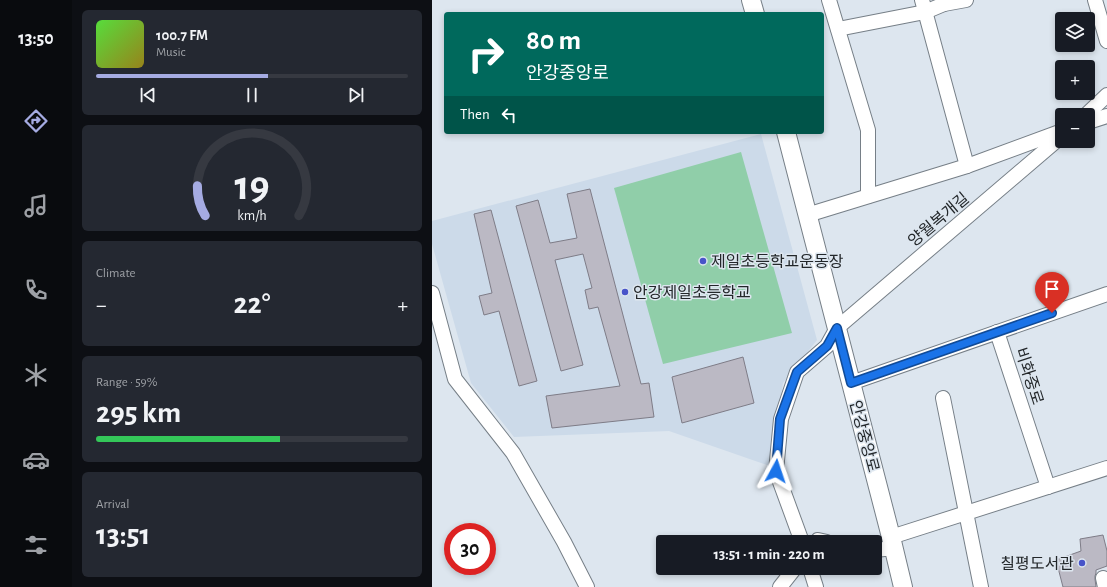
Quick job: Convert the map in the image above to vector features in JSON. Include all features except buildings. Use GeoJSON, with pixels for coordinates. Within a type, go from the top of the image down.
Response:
{"type":"FeatureCollection","features":[{"type":"Feature","properties":{"kind":"main road"},"geometry":{"type":"LineString","coordinates":[[751,0],[754,12]]}},
{"type":"Feature","properties":{"kind":"main road","name":"안강중앙로"},"geometry":{"type":"LineString","coordinates":[[787,134],[893,542],[903,587]]}},
{"type":"Feature","properties":{"kind":"street"},"geometry":{"type":"LineString","coordinates":[[829,0],[868,130],[868,196]]}},
{"type":"Feature","properties":{"kind":"street"},"geometry":{"type":"LineString","coordinates":[[838,29],[924,6],[966,0]]}},
{"type":"Feature","properties":{"kind":"street"},"geometry":{"type":"LineString","coordinates":[[1095,0],[1107,42]]}},
{"type":"Feature","properties":{"kind":"street"},"geometry":{"type":"LineString","coordinates":[[924,6],[967,166]]}},
{"type":"Feature","properties":{"kind":"street"},"geometry":{"type":"LineString","coordinates":[[1093,108],[1107,95]]}},
{"type":"Feature","properties":{"kind":"street"},"geometry":{"type":"LineString","coordinates":[[1095,120],[1107,116]]}},
{"type":"Feature","properties":{"kind":"street"},"geometry":{"type":"LineString","coordinates":[[807,215],[967,166],[1055,134]]}},
{"type":"Feature","properties":{"kind":"street","name":"양월복개길"},"geometry":{"type":"LineString","coordinates":[[837,328],[1055,142]]}},
{"type":"Feature","properties":{"kind":"street"},"geometry":{"type":"LineString","coordinates":[[432,293],[454,379],[513,453],[564,542],[587,587]]}},
{"type":"Feature","properties":{"kind":"street"},"geometry":{"type":"LineString","coordinates":[[997,332],[1107,294]]}},
{"type":"Feature","properties":{"kind":"street"},"geometry":{"type":"LineString","coordinates":[[799,535],[776,471],[780,419],[797,372],[827,346],[837,328]]}},
{"type":"Feature","properties":{"kind":"street","name":"비화중로"},"geometry":{"type":"LineString","coordinates":[[851,383],[997,332],[1048,487]]}},
{"type":"Feature","properties":{"kind":"street"},"geometry":{"type":"LineString","coordinates":[[942,398],[982,587]]}},
{"type":"Feature","properties":{"kind":"street"},"geometry":{"type":"LineString","coordinates":[[882,547],[966,513],[1107,468]]}},
{"type":"Feature","properties":{"kind":"street"},"geometry":{"type":"LineString","coordinates":[[780,587],[789,575]]}},
{"type":"Feature","properties":{"kind":"street"},"geometry":{"type":"LineString","coordinates":[[812,575],[816,587]]}},
{"type":"Feature","properties":{"kind":"shaded area","name":"안강제일초등학교"},"geometry":{"type":"Polygon","coordinates":[[[761,134],[817,340],[783,383],[770,466],[669,431],[514,437],[471,383],[432,244],[432,221],[761,134]]]}},
{"type":"Feature","properties":{"kind":"green space","name":"제일초등학교운동장"},"geometry":{"type":"Polygon","coordinates":[[[741,152],[792,333],[663,364],[614,188],[741,152]]]}},
{"type":"Feature","properties":{"kind":"place","name":"제일초등학교운동장"},"geometry":{"type":"Point","coordinates":[703,261]}},
{"type":"Feature","properties":{"kind":"place","name":"안강제일초등학교"},"geometry":{"type":"Point","coordinates":[625,292]}},
{"type":"Feature","properties":{"kind":"place","name":"칠평도서관"},"geometry":{"type":"Point","coordinates":[1082,563]}},
{"type":"Feature","properties":{"kind":"route"},"geometry":{"type":"LineString","coordinates":[[776,471],[780,419],[797,372],[827,346],[837,328],[851,383],[1052,313]]}}]}
